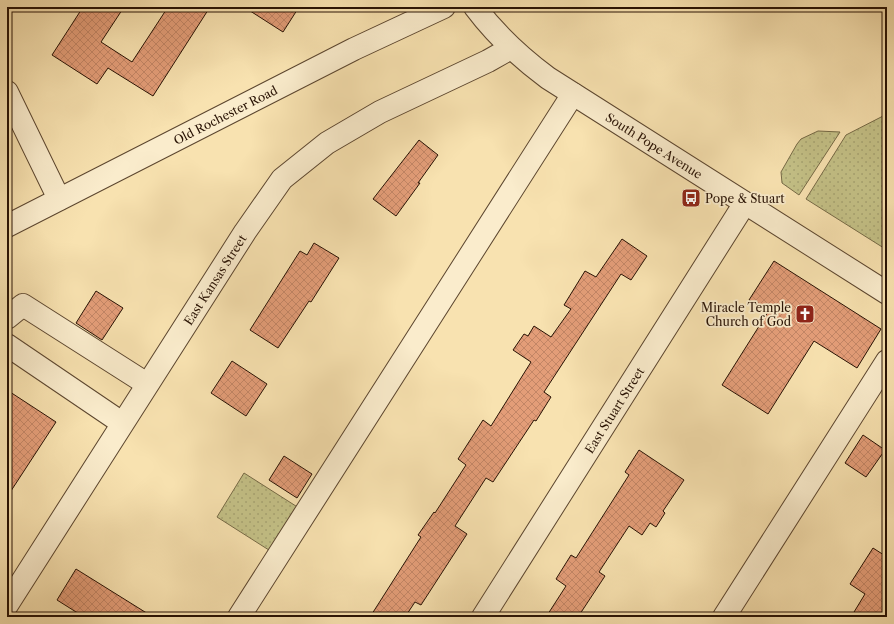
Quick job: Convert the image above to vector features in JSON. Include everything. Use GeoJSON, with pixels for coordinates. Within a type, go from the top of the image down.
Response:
{"type":"FeatureCollection","features":[{"type":"Feature","properties":{"kind":"street","name":"Old Rochester Road"},"geometry":{"type":"LineString","coordinates":[[7,226],[354,49],[444,7]]}},
{"type":"Feature","properties":{"kind":"street","name":"South Pope Avenue"},"geometry":{"type":"LineString","coordinates":[[475,7],[500,37],[530,65],[573,94],[887,293]]}},
{"type":"Feature","properties":{"kind":"street","name":"East Kansas Street"},"geometry":{"type":"LineString","coordinates":[[7,605],[245,232],[282,179],[327,142],[380,112],[488,61],[511,48]]}},
{"type":"Feature","properties":{"kind":"street"},"geometry":{"type":"LineString","coordinates":[[7,92],[59,199]]}},
{"type":"Feature","properties":{"kind":"street"},"geometry":{"type":"LineString","coordinates":[[239,617],[573,94]]}},
{"type":"Feature","properties":{"kind":"street","name":"East Stuart Street"},"geometry":{"type":"LineString","coordinates":[[483,617],[745,203]]}},
{"type":"Feature","properties":{"kind":"street"},"geometry":{"type":"LineString","coordinates":[[7,318],[23,305],[147,384]]}},
{"type":"Feature","properties":{"kind":"street"},"geometry":{"type":"LineString","coordinates":[[7,345],[122,423]]}},
{"type":"Feature","properties":{"kind":"street"},"geometry":{"type":"LineString","coordinates":[[724,617],[886,365]]}},
{"type":"Feature","properties":{"kind":"shaded area"},"geometry":{"type":"Polygon","coordinates":[[[887,114],[887,250],[806,199],[846,135],[887,114]]]}},
{"type":"Feature","properties":{"kind":"shaded area"},"geometry":{"type":"Polygon","coordinates":[[[818,131],[840,132],[799,195],[782,183],[781,172],[801,139],[818,131]]]}},
{"type":"Feature","properties":{"kind":"shaded area"},"geometry":{"type":"Polygon","coordinates":[[[244,473],[299,508],[272,552],[217,517],[244,473]]]}},
{"type":"Feature","properties":{"kind":"building"},"geometry":{"type":"Polygon","coordinates":[[[83,7],[124,7],[101,42],[132,62],[168,7],[210,7],[153,96],[108,68],[97,84],[52,55],[83,7]]]}},
{"type":"Feature","properties":{"kind":"building"},"geometry":{"type":"Polygon","coordinates":[[[244,7],[299,7],[283,32],[244,7]]]}},
{"type":"Feature","properties":{"kind":"building"},"geometry":{"type":"Polygon","coordinates":[[[419,140],[438,155],[396,216],[373,199],[419,140]]]}},
{"type":"Feature","properties":{"kind":"building"},"geometry":{"type":"Polygon","coordinates":[[[622,239],[647,256],[631,280],[621,274],[544,392],[551,397],[536,421],[534,420],[493,482],[486,478],[455,526],[467,534],[421,605],[415,602],[405,617],[370,617],[421,537],[418,535],[434,512],[435,513],[466,465],[458,459],[483,420],[491,426],[531,362],[513,350],[524,334],[528,336],[534,326],[551,337],[571,309],[564,305],[585,271],[596,277],[622,239]]]}},
{"type":"Feature","properties":{"kind":"building"},"geometry":{"type":"Polygon","coordinates":[[[314,243],[339,258],[311,302],[309,301],[278,348],[250,330],[300,251],[307,255],[314,243]]]}},
{"type":"Feature","properties":{"kind":"building"},"geometry":{"type":"Polygon","coordinates":[[[774,261],[881,329],[857,368],[814,341],[768,414],[722,385],[768,312],[749,300],[774,261]]]}},
{"type":"Feature","properties":{"kind":"building"},"geometry":{"type":"Polygon","coordinates":[[[96,291],[123,308],[102,340],[76,323],[96,291]]]}},
{"type":"Feature","properties":{"kind":"building"},"geometry":{"type":"Polygon","coordinates":[[[232,361],[267,384],[246,416],[211,393],[232,361]]]}},
{"type":"Feature","properties":{"kind":"building"},"geometry":{"type":"Polygon","coordinates":[[[7,390],[56,422],[7,497],[7,390]]]}},
{"type":"Feature","properties":{"kind":"building"},"geometry":{"type":"Polygon","coordinates":[[[863,435],[885,450],[866,477],[845,463],[863,435]]]}},
{"type":"Feature","properties":{"kind":"building"},"geometry":{"type":"Polygon","coordinates":[[[639,450],[684,480],[663,511],[665,513],[656,527],[650,523],[642,535],[629,526],[599,572],[605,576],[578,617],[546,617],[566,586],[556,579],[571,555],[576,558],[629,475],[625,472],[639,450]]]}},
{"type":"Feature","properties":{"kind":"building"},"geometry":{"type":"Polygon","coordinates":[[[284,456],[312,474],[297,498],[269,480],[284,456]]]}},
{"type":"Feature","properties":{"kind":"building"},"geometry":{"type":"Polygon","coordinates":[[[873,548],[887,557],[887,617],[851,617],[865,594],[850,584],[873,548]]]}},
{"type":"Feature","properties":{"kind":"building"},"geometry":{"type":"Polygon","coordinates":[[[76,569],[153,617],[84,617],[57,600],[76,569]]]}},
{"type":"Feature","properties":{"kind":"place","name":"Pope & Stuart"},"geometry":{"type":"Point","coordinates":[691,198]}},
{"type":"Feature","properties":{"kind":"place","name":"Miracle Temple Church of God"},"geometry":{"type":"Point","coordinates":[805,314]}}]}
